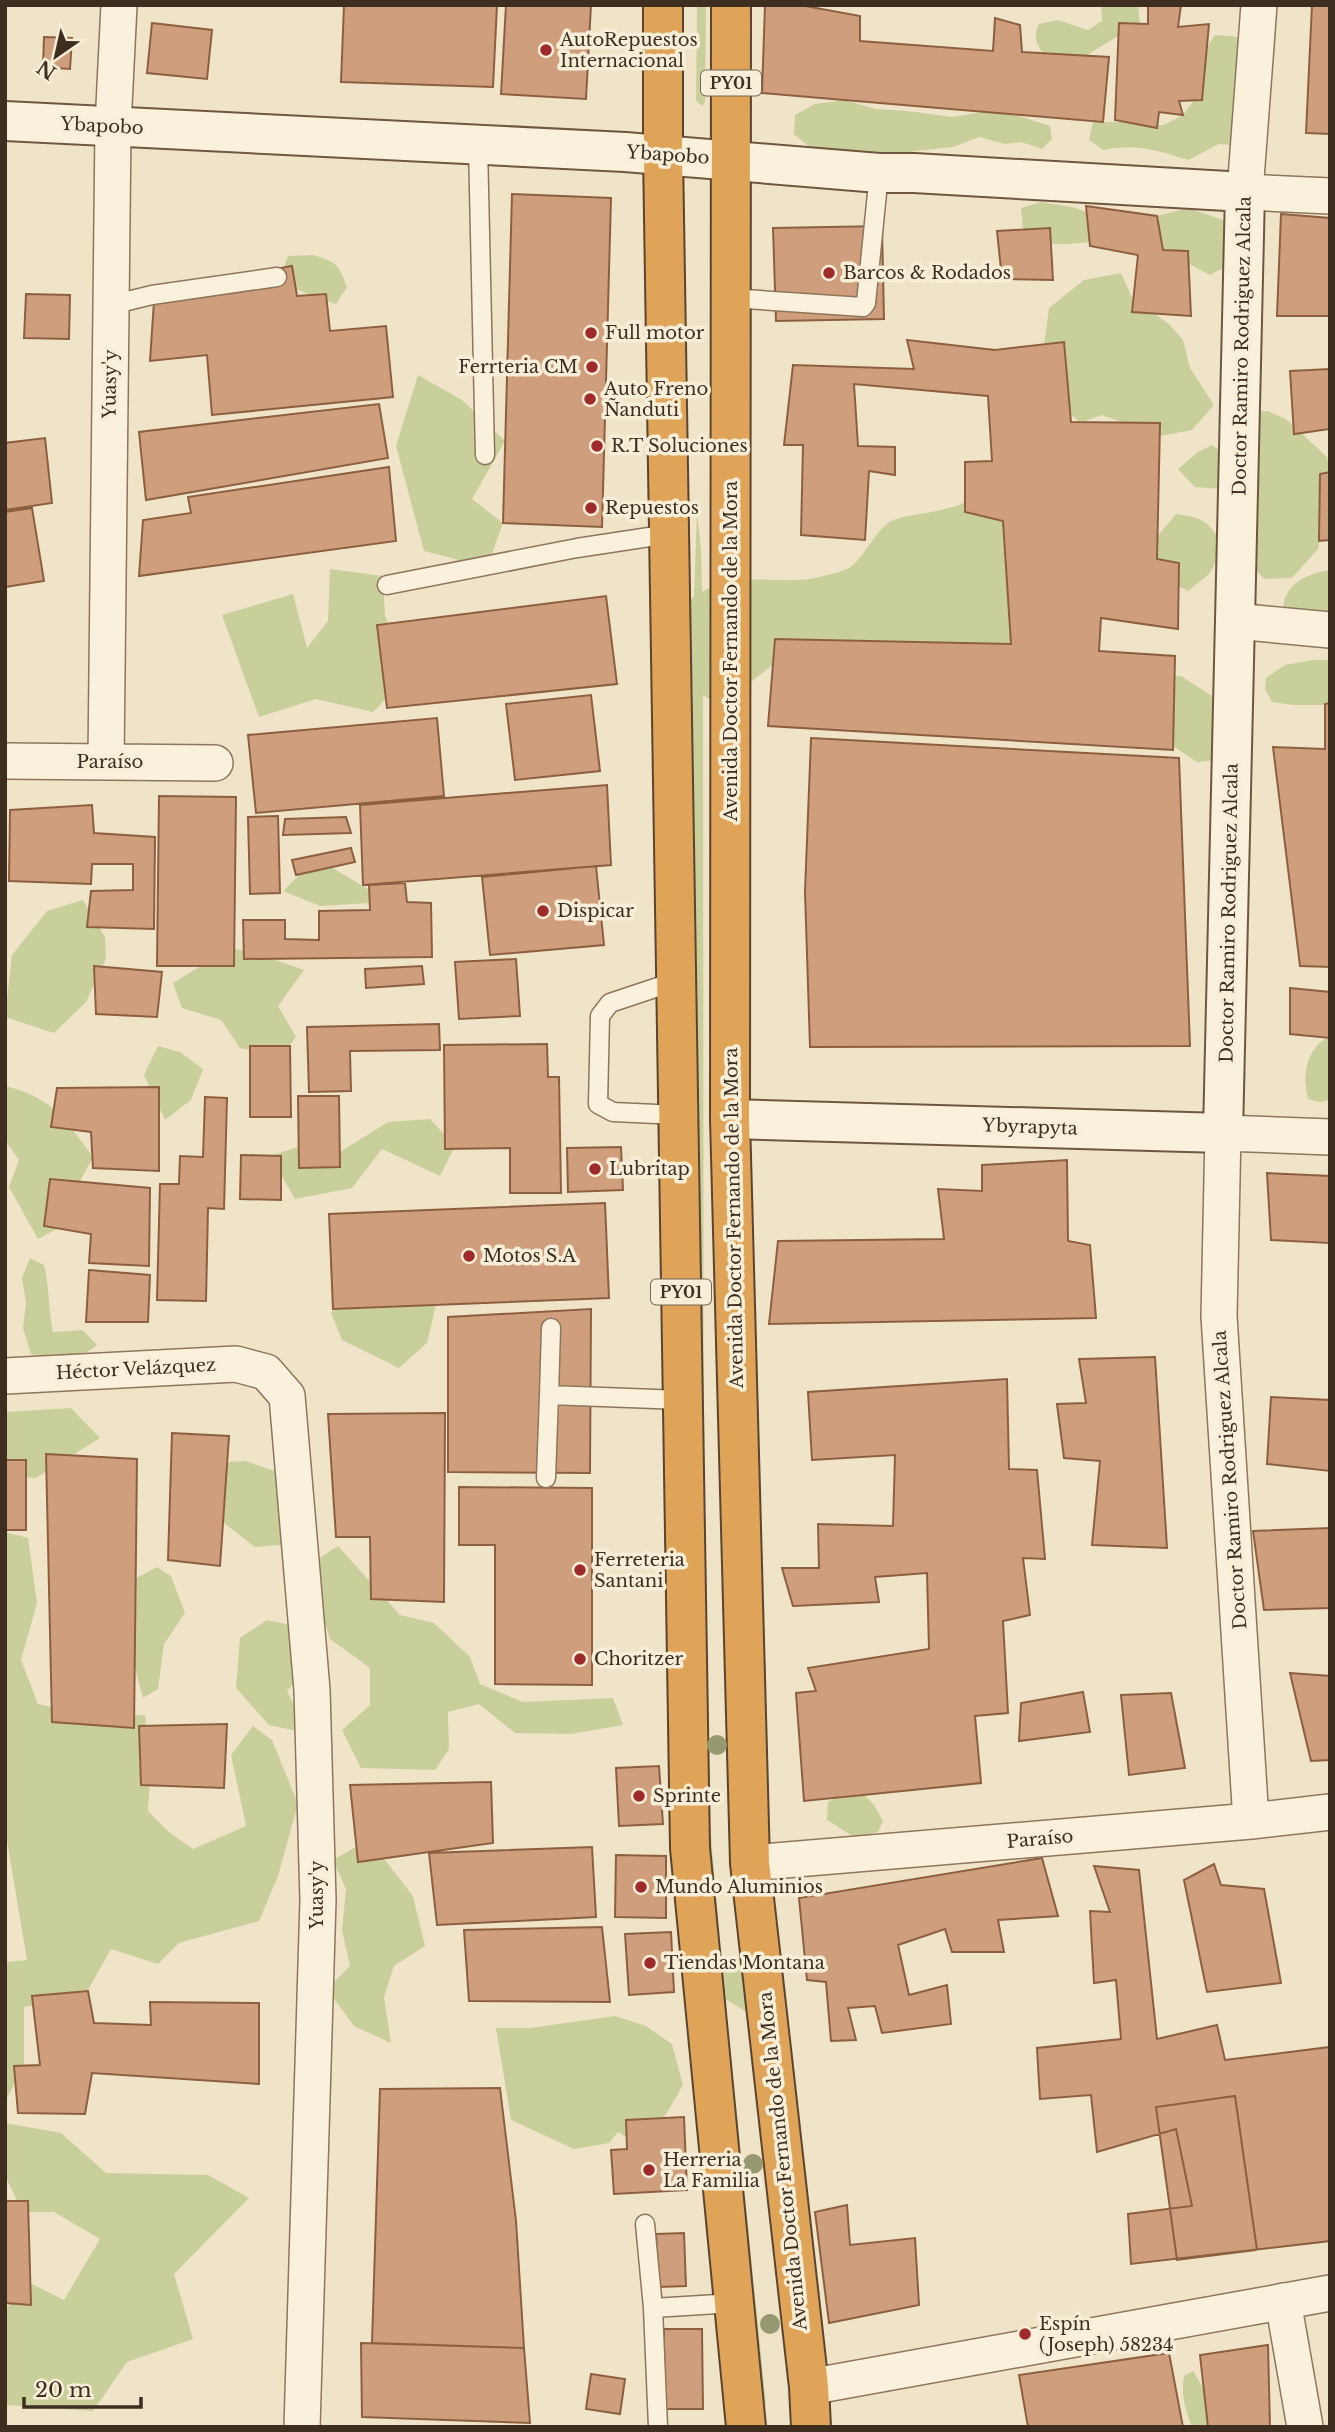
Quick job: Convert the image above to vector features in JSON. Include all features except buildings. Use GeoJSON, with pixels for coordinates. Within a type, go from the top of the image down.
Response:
{"type":"FeatureCollection","features":[{"type":"Feature","properties":{"kind":"highway","name":"PY01"},"geometry":{"type":"LineString","coordinates":[[663,5],[663,154],[690,1848],[746,2427]]}},
{"type":"Feature","properties":{"kind":"highway","name":"Avenida Doctor Fernando de la Mora"},"geometry":{"type":"LineString","coordinates":[[731,5],[730,1119],[750,1863],[809,2387],[811,2427]]}},
{"type":"Feature","properties":{"kind":"street","name":"Yuasy'y"},"geometry":{"type":"LineString","coordinates":[[106,762],[113,126],[119,5]]}},
{"type":"Feature","properties":{"kind":"street","name":"Doctor Ramiro Rodriguez Alcala"},"geometry":{"type":"LineString","coordinates":[[1251,1821],[1219,1316],[1245,192],[1259,5]]}},
{"type":"Feature","properties":{"kind":"street","name":"Ybapobo"},"geometry":{"type":"LineString","coordinates":[[5,121],[663,154],[879,173],[1330,196]]}},
{"type":"Feature","properties":{"kind":"street"},"geometry":{"type":"LineString","coordinates":[[1235,621],[1330,630]]}},
{"type":"Feature","properties":{"kind":"street","name":"Paraíso"},"geometry":{"type":"LineString","coordinates":[[5,761],[215,763]]}},
{"type":"Feature","properties":{"kind":"street","name":"Ybyrapyta"},"geometry":{"type":"LineString","coordinates":[[730,1119],[1330,1137]]}},
{"type":"Feature","properties":{"kind":"street","name":"Héctor Velázquez"},"geometry":{"type":"LineString","coordinates":[[5,1376],[236,1364],[266,1372]]}},
{"type":"Feature","properties":{"kind":"street","name":"Yuasy'y"},"geometry":{"type":"LineString","coordinates":[[266,1372],[287,1396],[313,1690],[318,1900],[302,2427]]}},
{"type":"Feature","properties":{"kind":"street","name":"Paraíso"},"geometry":{"type":"LineString","coordinates":[[750,1863],[1330,1812]]}},
{"type":"Feature","properties":{"kind":"street"},"geometry":{"type":"LineString","coordinates":[[809,2387],[1330,2293]]}},
{"type":"Feature","properties":{"kind":"street"},"geometry":{"type":"LineString","coordinates":[[1283,2301],[1305,2427]]}},
{"type":"Feature","properties":{"kind":"lane"},"geometry":{"type":"LineString","coordinates":[[478,145],[485,456]]}},
{"type":"Feature","properties":{"kind":"lane"},"geometry":{"type":"LineString","coordinates":[[730,298],[863,307],[866,303],[879,173]]}},
{"type":"Feature","properties":{"kind":"lane"},"geometry":{"type":"LineString","coordinates":[[111,304],[152,295],[278,277]]}},
{"type":"Feature","properties":{"kind":"lane"},"geometry":{"type":"LineString","coordinates":[[387,585],[577,548],[669,534]]}},
{"type":"Feature","properties":{"kind":"lane"},"geometry":{"type":"LineString","coordinates":[[676,981],[610,1003],[604,1008],[600,1016],[598,1104],[613,1112],[678,1115]]}},
{"type":"Feature","properties":{"kind":"lane"},"geometry":{"type":"LineString","coordinates":[[546,1478],[551,1328]]}},
{"type":"Feature","properties":{"kind":"lane"},"geometry":{"type":"LineString","coordinates":[[549,1395],[682,1400]]}},
{"type":"Feature","properties":{"kind":"lane"},"geometry":{"type":"LineString","coordinates":[[645,2224],[653,2308],[658,2427]]}},
{"type":"Feature","properties":{"kind":"lane"},"geometry":{"type":"LineString","coordinates":[[653,2308],[734,2303]]}},
{"type":"Feature","properties":{"kind":"green space"},"geometry":{"type":"Polygon","coordinates":[[[697,5],[706,5],[705,102],[702,106],[696,101],[697,5]]]}},
{"type":"Feature","properties":{"kind":"green space"},"geometry":{"type":"Polygon","coordinates":[[[1101,5],[1138,5],[1140,23],[1085,56],[1043,54],[1036,39],[1039,24],[1058,20],[1088,30],[1102,21],[1101,5]]]}},
{"type":"Feature","properties":{"kind":"green space"},"geometry":{"type":"Polygon","coordinates":[[[1215,35],[1249,41],[1232,145],[1219,144],[1188,160],[1136,147],[1103,150],[1089,140],[1093,122],[1164,125],[1183,115],[1194,100],[1200,58],[1215,35]]]}},
{"type":"Feature","properties":{"kind":"green space"},"geometry":{"type":"Polygon","coordinates":[[[845,100],[875,109],[952,117],[983,112],[1019,116],[1050,126],[1052,139],[1042,149],[1021,142],[1005,144],[979,137],[953,147],[914,151],[895,157],[824,159],[794,134],[795,115],[815,104],[845,100]]]}},
{"type":"Feature","properties":{"kind":"green space"},"geometry":{"type":"Polygon","coordinates":[[[1041,202],[1093,214],[1099,223],[1089,242],[1054,244],[1040,240],[1023,230],[1021,208],[1041,202]]]}},
{"type":"Feature","properties":{"kind":"green space"},"geometry":{"type":"Polygon","coordinates":[[[1188,208],[1229,222],[1259,249],[1210,275],[1163,250],[1157,216],[1188,208]]]}},
{"type":"Feature","properties":{"kind":"green space"},"geometry":{"type":"Polygon","coordinates":[[[313,255],[332,262],[341,273],[347,287],[336,304],[292,287],[282,271],[288,256],[313,255]]]}},
{"type":"Feature","properties":{"kind":"green space"},"geometry":{"type":"Polygon","coordinates":[[[1121,273],[1133,299],[1169,324],[1183,340],[1190,368],[1214,405],[1192,430],[1160,436],[1102,415],[1080,423],[1062,406],[1043,354],[1049,308],[1084,280],[1121,273]]]}},
{"type":"Feature","properties":{"kind":"green space"},"geometry":{"type":"Polygon","coordinates":[[[418,375],[462,400],[505,441],[472,499],[503,523],[487,567],[424,551],[396,446],[418,375]]]}},
{"type":"Feature","properties":{"kind":"green space"},"geometry":{"type":"Polygon","coordinates":[[[1268,411],[1286,419],[1326,456],[1330,465],[1329,499],[1318,549],[1292,578],[1265,579],[1242,558],[1248,412],[1268,411]]]}},
{"type":"Feature","properties":{"kind":"green space"},"geometry":{"type":"Polygon","coordinates":[[[1212,445],[1231,459],[1220,489],[1195,487],[1178,469],[1198,452],[1212,445]]]}},
{"type":"Feature","properties":{"kind":"green space"},"geometry":{"type":"Polygon","coordinates":[[[965,502],[1017,526],[1021,635],[993,660],[820,658],[773,665],[740,690],[709,699],[703,695],[704,1745],[691,847],[693,685],[682,675],[688,602],[694,597],[697,512],[702,592],[731,581],[808,579],[839,572],[853,565],[888,523],[902,517],[947,509],[965,502]]]}},
{"type":"Feature","properties":{"kind":"green space"},"geometry":{"type":"Polygon","coordinates":[[[1176,514],[1194,517],[1205,523],[1224,547],[1209,574],[1188,591],[1161,576],[1150,545],[1176,514]]]}},
{"type":"Feature","properties":{"kind":"green space"},"geometry":{"type":"Polygon","coordinates":[[[330,569],[383,576],[385,616],[409,675],[373,712],[316,699],[259,717],[222,615],[293,594],[307,648],[328,621],[330,569]]]}},
{"type":"Feature","properties":{"kind":"green space"},"geometry":{"type":"Polygon","coordinates":[[[1330,570],[1330,613],[1284,613],[1286,595],[1297,582],[1330,570]]]}},
{"type":"Feature","properties":{"kind":"green space"},"geometry":{"type":"Polygon","coordinates":[[[1330,660],[1330,705],[1272,702],[1265,689],[1266,678],[1285,665],[1330,660]]]}},
{"type":"Feature","properties":{"kind":"green space"},"geometry":{"type":"Polygon","coordinates":[[[1181,676],[1246,718],[1227,759],[1197,762],[1167,742],[1159,677],[1181,676]]]}},
{"type":"Feature","properties":{"kind":"green space"},"geometry":{"type":"Polygon","coordinates":[[[331,867],[368,889],[371,903],[320,906],[283,891],[302,872],[331,867]]]}},
{"type":"Feature","properties":{"kind":"green space"},"geometry":{"type":"Polygon","coordinates":[[[83,900],[105,937],[106,959],[86,1002],[54,1033],[5,1017],[12,955],[47,911],[83,900]]]}},
{"type":"Feature","properties":{"kind":"green space"},"geometry":{"type":"Polygon","coordinates":[[[223,946],[261,955],[304,970],[278,1006],[296,1037],[282,1055],[240,1048],[221,1020],[182,1008],[173,983],[209,961],[223,946]]]}},
{"type":"Feature","properties":{"kind":"green space"},"geometry":{"type":"Polygon","coordinates":[[[1330,1036],[1330,1100],[1319,1102],[1308,1099],[1306,1072],[1311,1055],[1322,1041],[1330,1036]]]}},
{"type":"Feature","properties":{"kind":"green space"},"geometry":{"type":"Polygon","coordinates":[[[158,1046],[180,1052],[203,1069],[191,1100],[165,1120],[144,1075],[158,1046]]]}},
{"type":"Feature","properties":{"kind":"green space"},"geometry":{"type":"Polygon","coordinates":[[[5,1086],[35,1097],[56,1112],[93,1157],[77,1187],[68,1223],[38,1239],[9,1187],[19,1160],[5,1140],[5,1086]]]}},
{"type":"Feature","properties":{"kind":"green space"},"geometry":{"type":"Polygon","coordinates":[[[430,1119],[455,1146],[440,1176],[382,1149],[352,1188],[295,1199],[270,1156],[310,1143],[335,1155],[388,1122],[430,1119]]]}},
{"type":"Feature","properties":{"kind":"green space"},"geometry":{"type":"Polygon","coordinates":[[[30,1258],[44,1265],[53,1332],[83,1330],[97,1345],[89,1351],[65,1360],[31,1354],[23,1328],[26,1302],[22,1278],[30,1258]]]}},
{"type":"Feature","properties":{"kind":"green space"},"geometry":{"type":"Polygon","coordinates":[[[360,1277],[436,1305],[427,1343],[399,1368],[342,1340],[331,1313],[360,1277]]]}},
{"type":"Feature","properties":{"kind":"green space"},"geometry":{"type":"Polygon","coordinates":[[[71,1408],[100,1438],[36,1478],[5,1476],[5,1412],[71,1408]]]}},
{"type":"Feature","properties":{"kind":"green space"},"geometry":{"type":"Polygon","coordinates":[[[245,1461],[284,1474],[301,1543],[255,1547],[216,1517],[212,1463],[245,1461]]]}},
{"type":"Feature","properties":{"kind":"green space"},"geometry":{"type":"Polygon","coordinates":[[[5,1532],[28,1538],[37,1603],[21,1660],[38,1704],[90,1716],[145,1715],[150,1778],[148,1811],[170,1833],[193,1849],[246,1826],[231,1755],[253,1726],[272,1740],[298,1804],[278,1876],[259,1921],[179,1943],[158,1964],[111,1949],[84,1997],[24,2007],[24,2066],[5,2102],[5,1962],[27,1960],[5,1829],[5,1532]]]}},
{"type":"Feature","properties":{"kind":"green space"},"geometry":{"type":"Polygon","coordinates":[[[338,1546],[400,1615],[434,1623],[470,1657],[480,1684],[523,1702],[613,1698],[623,1725],[571,1734],[515,1733],[479,1704],[448,1712],[449,1749],[435,1770],[361,1768],[342,1730],[370,1705],[370,1668],[330,1639],[307,1566],[338,1546]]]}},
{"type":"Feature","properties":{"kind":"green space"},"geometry":{"type":"Polygon","coordinates":[[[157,1567],[171,1576],[185,1613],[164,1644],[158,1689],[143,1698],[133,1660],[136,1622],[127,1583],[157,1567]]]}},
{"type":"Feature","properties":{"kind":"green space"},"geometry":{"type":"Polygon","coordinates":[[[267,1620],[291,1625],[316,1658],[287,1691],[307,1733],[269,1725],[236,1688],[240,1638],[267,1620]]]}},
{"type":"Feature","properties":{"kind":"green space"},"geometry":{"type":"Polygon","coordinates":[[[704,1747],[722,1971],[734,1956],[751,1961],[749,2013],[725,1999],[766,2404],[760,2412],[712,1963],[704,1747]]]}},
{"type":"Feature","properties":{"kind":"green space"},"geometry":{"type":"Polygon","coordinates":[[[856,1787],[874,1805],[883,1821],[878,1832],[856,1838],[827,1820],[828,1802],[856,1787]]]}},
{"type":"Feature","properties":{"kind":"green space"},"geometry":{"type":"Polygon","coordinates":[[[354,1848],[385,1860],[413,1896],[425,1946],[394,1966],[384,1997],[391,2043],[354,2026],[327,1989],[350,1966],[342,1930],[346,1889],[333,1860],[354,1848]]]}},
{"type":"Feature","properties":{"kind":"green space"},"geometry":{"type":"Polygon","coordinates":[[[615,2016],[646,2026],[672,2044],[683,2085],[646,2149],[618,2132],[609,2143],[574,2149],[511,2120],[496,2028],[530,2028],[615,2016]]]}},
{"type":"Feature","properties":{"kind":"green space"},"geometry":{"type":"Polygon","coordinates":[[[5,2123],[61,2133],[106,2173],[208,2175],[249,2198],[174,2274],[193,2339],[127,2362],[93,2411],[5,2405],[5,2311],[26,2281],[64,2300],[100,2239],[54,2212],[23,2212],[5,2176],[5,2123]]]}},
{"type":"Feature","properties":{"kind":"green space"},"geometry":{"type":"Polygon","coordinates":[[[1193,2371],[1214,2406],[1210,2427],[1192,2427],[1187,2414],[1183,2383],[1184,2376],[1193,2371]]]}},
{"type":"Feature","properties":{"kind":"place","name":"AutoRepuestos Internacional"},"geometry":{"type":"Point","coordinates":[546,50]}},
{"type":"Feature","properties":{"kind":"place","name":"Barcos & Rodados"},"geometry":{"type":"Point","coordinates":[829,273]}},
{"type":"Feature","properties":{"kind":"place","name":"Full motor"},"geometry":{"type":"Point","coordinates":[591,333]}},
{"type":"Feature","properties":{"kind":"place","name":"Ferrteria CM"},"geometry":{"type":"Point","coordinates":[592,367]}},
{"type":"Feature","properties":{"kind":"place","name":"Auto Freno Ñanduti"},"geometry":{"type":"Point","coordinates":[590,399]}},
{"type":"Feature","properties":{"kind":"place","name":"R.T Soluciones"},"geometry":{"type":"Point","coordinates":[597,446]}},
{"type":"Feature","properties":{"kind":"place","name":"Repuestos"},"geometry":{"type":"Point","coordinates":[591,508]}},
{"type":"Feature","properties":{"kind":"place","name":"Dispicar"},"geometry":{"type":"Point","coordinates":[543,911]}},
{"type":"Feature","properties":{"kind":"place","name":"Lubritap"},"geometry":{"type":"Point","coordinates":[595,1169]}},
{"type":"Feature","properties":{"kind":"place","name":"Motos S.A"},"geometry":{"type":"Point","coordinates":[469,1256]}},
{"type":"Feature","properties":{"kind":"place","name":"Ferreteria Santani"},"geometry":{"type":"Point","coordinates":[580,1570]}},
{"type":"Feature","properties":{"kind":"place","name":"Choritzer"},"geometry":{"type":"Point","coordinates":[580,1659]}},
{"type":"Feature","properties":{"kind":"place","name":"Sprinte"},"geometry":{"type":"Point","coordinates":[639,1796]}},
{"type":"Feature","properties":{"kind":"place","name":"Mundo Aluminios"},"geometry":{"type":"Point","coordinates":[641,1887]}},
{"type":"Feature","properties":{"kind":"place","name":"Tiendas Montana"},"geometry":{"type":"Point","coordinates":[650,1963]}},
{"type":"Feature","properties":{"kind":"place","name":"Herreria La Familia"},"geometry":{"type":"Point","coordinates":[649,2170]}},
{"type":"Feature","properties":{"kind":"place","name":"Espín (Joseph) 58234"},"geometry":{"type":"Point","coordinates":[1025,2334]}}]}
